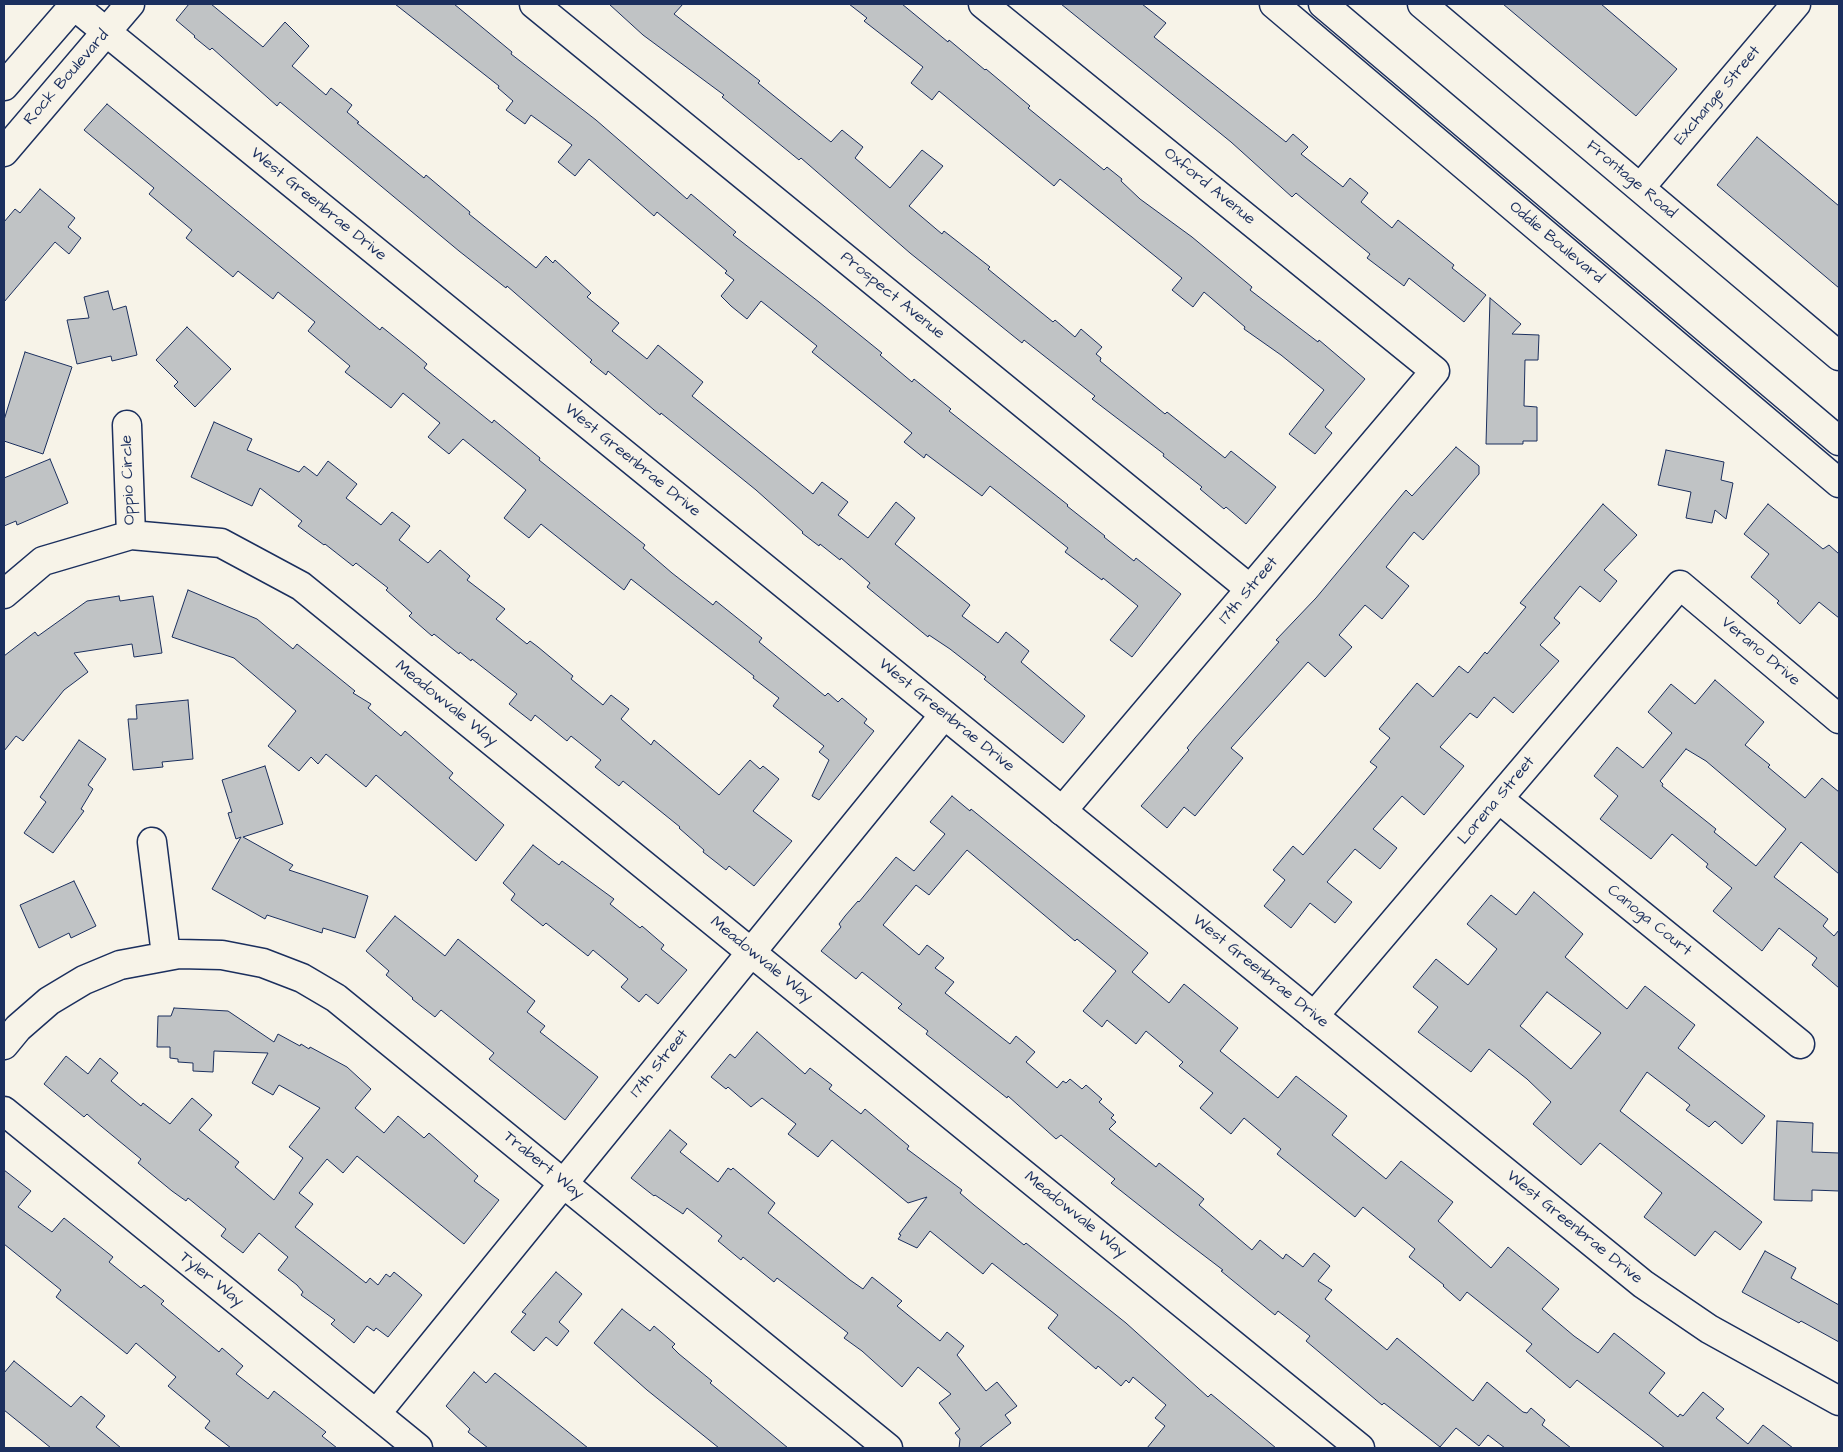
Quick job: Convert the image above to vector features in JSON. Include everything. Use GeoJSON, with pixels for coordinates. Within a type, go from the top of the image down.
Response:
{"type":"FeatureCollection","features":[{"type":"Feature","properties":{"kind":"street","name":"West Greenbrae Drive"},"geometry":{"type":"LineString","coordinates":[[73,4],[1643,1284],[1709,1329],[1839,1401]]}},
{"type":"Feature","properties":{"kind":"street"},"geometry":{"type":"LineString","coordinates":[[4,86],[73,4]]}},
{"type":"Feature","properties":{"kind":"street","name":"Rock Boulevard"},"geometry":{"type":"LineString","coordinates":[[4,152],[130,4]]}},
{"type":"Feature","properties":{"kind":"street","name":"Prospect Avenue"},"geometry":{"type":"LineString","coordinates":[[534,4],[1250,589]]}},
{"type":"Feature","properties":{"kind":"street","name":"Oxford Avenue"},"geometry":{"type":"LineString","coordinates":[[983,4],[1435,371]]}},
{"type":"Feature","properties":{"kind":"street","name":"Oddie Boulevard"},"geometry":{"type":"LineString","coordinates":[[1274,4],[1839,483]]}},
{"type":"Feature","properties":{"kind":"street","name":"Oddie Boulevard"},"geometry":{"type":"LineString","coordinates":[[1323,4],[1839,441]]}},
{"type":"Feature","properties":{"kind":"street","name":"Frontage Road"},"geometry":{"type":"LineString","coordinates":[[1422,4],[1839,356]]}},
{"type":"Feature","properties":{"kind":"street","name":"Exchange Street"},"geometry":{"type":"LineString","coordinates":[[1640,188],[1796,4]]}},
{"type":"Feature","properties":{"kind":"street","name":"17th Street"},"geometry":{"type":"LineString","coordinates":[[1062,811],[1435,371]]}},
{"type":"Feature","properties":{"kind":"street","name":"Oppio Circle"},"geometry":{"type":"LineString","coordinates":[[126,425],[131,535]]}},
{"type":"Feature","properties":{"kind":"street"},"geometry":{"type":"LineString","coordinates":[[4,594],[44,561],[131,535]]}},
{"type":"Feature","properties":{"kind":"street","name":"Meadowvale Way"},"geometry":{"type":"LineString","coordinates":[[131,535],[221,543],[301,586],[1360,1448]]}},
{"type":"Feature","properties":{"kind":"street","name":"Verano Drive"},"geometry":{"type":"LineString","coordinates":[[1680,585],[1839,719]]}},
{"type":"Feature","properties":{"kind":"street","name":"Lorena Street"},"geometry":{"type":"LineString","coordinates":[[1314,1016],[1680,585]]}},
{"type":"Feature","properties":{"kind":"street","name":"17th Street"},"geometry":{"type":"LineString","coordinates":[[376,1414],[944,715]]}},
{"type":"Feature","properties":{"kind":"street","name":"Canoga Court"},"geometry":{"type":"LineString","coordinates":[[1499,799],[1800,1044]]}},
{"type":"Feature","properties":{"kind":"street"},"geometry":{"type":"LineString","coordinates":[[152,842],[166,955]]}},
{"type":"Feature","properties":{"kind":"street","name":"Trabert Way"},"geometry":{"type":"LineString","coordinates":[[4,1045],[18,1028],[49,1001],[84,980],[120,965],[166,955],[222,955],[263,963],[302,978],[336,998],[888,1448]]}},
{"type":"Feature","properties":{"kind":"street","name":"Tyler Way"},"geometry":{"type":"LineString","coordinates":[[4,1111],[418,1448]]}},
{"type":"Feature","properties":{"kind":"building"},"geometry":{"type":"Polygon","coordinates":[[[189,4],[211,4],[263,47],[285,22],[309,46],[292,66],[326,95],[331,88],[352,105],[347,112],[359,122],[357,123],[424,178],[426,175],[470,212],[469,214],[536,268],[546,256],[553,263],[555,260],[591,293],[587,297],[619,323],[612,331],[647,359],[658,345],[703,382],[692,396],[813,494],[822,482],[848,502],[838,515],[868,538],[896,502],[915,518],[895,544],[970,605],[962,616],[998,643],[1006,632],[1029,651],[1021,662],[1085,716],[1063,743],[984,679],[986,677],[950,649],[929,635],[928,637],[867,587],[870,583],[841,558],[840,560],[802,533],[756,490],[661,413],[660,415],[608,371],[606,375],[590,362],[592,360],[507,286],[506,288],[459,251],[280,102],[277,106],[212,48],[210,50],[194,37],[176,20],[189,4]]]}},
{"type":"Feature","properties":{"kind":"building"},"geometry":{"type":"Polygon","coordinates":[[[395,4],[454,4],[512,52],[511,54],[596,120],[687,199],[691,194],[736,232],[733,235],[882,353],[880,355],[912,382],[914,379],[951,409],[949,411],[1068,505],[1104,537],[1134,561],[1136,558],[1181,594],[1132,657],[1110,640],[1138,606],[1103,578],[1102,580],[1065,552],[1068,548],[990,486],[982,496],[926,454],[924,458],[904,442],[912,433],[812,352],[817,346],[761,301],[747,319],[721,296],[734,280],[725,273],[727,271],[657,212],[654,216],[589,159],[575,176],[558,162],[572,145],[531,115],[525,124],[506,110],[513,101],[498,88],[499,86],[395,4]]]}},
{"type":"Feature","properties":{"kind":"building"},"geometry":{"type":"Polygon","coordinates":[[[609,4],[683,4],[674,14],[760,81],[758,83],[831,142],[842,130],[863,147],[855,158],[890,188],[922,150],[943,166],[909,206],[942,234],[944,231],[990,267],[988,269],[1053,322],[1055,320],[1075,337],[1081,329],[1102,347],[1096,354],[1101,358],[1100,361],[1165,414],[1167,412],[1225,458],[1231,451],[1276,487],[1246,524],[1226,507],[1224,509],[1200,489],[1202,487],[1163,456],[1164,454],[1092,399],[1095,396],[1024,340],[1022,343],[910,253],[801,158],[799,160],[722,97],[724,95],[643,35],[609,4]]]}},
{"type":"Feature","properties":{"kind":"building"},"geometry":{"type":"Polygon","coordinates":[[[849,4],[902,4],[948,42],[949,40],[986,69],[1030,106],[1028,108],[1104,170],[1107,167],[1122,179],[1121,181],[1140,199],[1192,237],[1252,287],[1250,290],[1318,342],[1319,340],[1365,379],[1325,427],[1332,433],[1315,454],[1289,434],[1324,390],[1281,355],[1244,329],[1245,327],[1204,292],[1193,307],[1172,290],[1182,278],[1060,179],[1054,186],[939,91],[932,100],[911,83],[923,67],[864,21],[867,18],[849,4]]]}},
{"type":"Feature","properties":{"kind":"building"},"geometry":{"type":"Polygon","coordinates":[[[1061,4],[1142,4],[1166,23],[1154,37],[1286,142],[1293,134],[1308,147],[1301,154],[1343,187],[1350,178],[1368,193],[1361,202],[1392,228],[1398,220],[1454,265],[1452,268],[1486,295],[1464,322],[1409,278],[1404,286],[1367,258],[1370,254],[1296,193],[1292,197],[1231,142],[1061,4]]]}},
{"type":"Feature","properties":{"kind":"building"},"geometry":{"type":"Polygon","coordinates":[[[1503,4],[1601,4],[1677,69],[1636,116],[1503,4]]]}},
{"type":"Feature","properties":{"kind":"building"},"geometry":{"type":"Polygon","coordinates":[[[107,104],[380,330],[382,327],[419,357],[427,364],[424,368],[492,423],[494,420],[540,458],[539,460],[645,545],[643,548],[672,573],[713,605],[716,601],[762,638],[759,642],[825,696],[828,693],[838,702],[842,698],[867,719],[864,723],[874,731],[819,800],[812,796],[829,760],[819,752],[824,746],[773,706],[779,698],[631,579],[624,590],[541,524],[529,538],[504,518],[526,490],[463,439],[449,454],[428,437],[440,423],[403,393],[391,408],[345,372],[350,366],[308,331],[315,322],[278,292],[273,299],[238,271],[233,277],[186,238],[192,230],[149,194],[154,188],[84,130],[107,104]]]}},
{"type":"Feature","properties":{"kind":"building"},"geometry":{"type":"Polygon","coordinates":[[[1757,137],[1839,206],[1839,288],[1717,185],[1757,137]]]}},
{"type":"Feature","properties":{"kind":"building"},"geometry":{"type":"Polygon","coordinates":[[[40,189],[75,218],[68,227],[81,238],[69,254],[55,242],[4,302],[4,222],[15,209],[20,213],[40,189]]]}},
{"type":"Feature","properties":{"kind":"building"},"geometry":{"type":"Polygon","coordinates":[[[108,291],[113,310],[126,306],[137,355],[112,361],[111,356],[77,364],[67,320],[89,318],[84,297],[108,291]]]}},
{"type":"Feature","properties":{"kind":"building"},"geometry":{"type":"Polygon","coordinates":[[[1490,298],[1521,324],[1512,334],[1539,335],[1538,360],[1525,360],[1524,406],[1537,407],[1537,441],[1523,441],[1523,444],[1486,444],[1490,298]]]}},
{"type":"Feature","properties":{"kind":"building"},"geometry":{"type":"Polygon","coordinates":[[[187,327],[231,369],[195,407],[174,386],[178,382],[156,360],[187,327]]]}},
{"type":"Feature","properties":{"kind":"building"},"geometry":{"type":"Polygon","coordinates":[[[25,352],[72,367],[43,454],[4,441],[4,420],[25,352]]]}},
{"type":"Feature","properties":{"kind":"building"},"geometry":{"type":"Polygon","coordinates":[[[214,422],[252,439],[247,450],[299,472],[304,466],[317,476],[328,461],[357,484],[346,498],[381,525],[392,512],[410,526],[399,540],[428,563],[440,550],[470,576],[467,580],[505,609],[496,619],[527,644],[530,641],[538,647],[573,676],[571,679],[603,705],[611,695],[629,709],[621,719],[651,745],[654,740],[719,795],[750,760],[760,769],[763,766],[779,779],[753,811],[792,841],[754,886],[729,866],[726,870],[703,852],[704,850],[680,827],[623,781],[619,786],[595,767],[601,760],[571,736],[567,741],[535,715],[531,721],[509,704],[517,694],[472,659],[471,661],[460,652],[459,654],[434,634],[432,636],[409,616],[412,613],[386,590],[388,588],[356,563],[353,566],[298,526],[302,521],[260,488],[252,506],[191,477],[214,422]]]}},
{"type":"Feature","properties":{"kind":"building"},"geometry":{"type":"Polygon","coordinates":[[[1456,447],[1479,466],[1479,474],[1423,540],[1414,532],[1386,567],[1409,586],[1382,619],[1365,605],[1339,635],[1352,647],[1325,677],[1308,662],[1231,748],[1243,758],[1195,816],[1184,807],[1167,828],[1141,806],[1189,750],[1187,748],[1195,738],[1279,642],[1276,640],[1316,598],[1406,490],[1412,496],[1456,447]]]}},
{"type":"Feature","properties":{"kind":"building"},"geometry":{"type":"Polygon","coordinates":[[[1666,450],[1724,462],[1721,480],[1733,483],[1726,519],[1715,510],[1712,523],[1686,518],[1691,492],[1658,485],[1666,450]]]}},
{"type":"Feature","properties":{"kind":"building"},"geometry":{"type":"Polygon","coordinates":[[[50,459],[68,503],[17,525],[16,521],[4,526],[4,478],[50,459]]]}},
{"type":"Feature","properties":{"kind":"building"},"geometry":{"type":"Polygon","coordinates":[[[1603,504],[1637,535],[1604,570],[1617,581],[1600,602],[1580,586],[1554,618],[1560,623],[1540,645],[1559,661],[1513,713],[1494,697],[1477,718],[1470,713],[1440,747],[1464,766],[1424,815],[1402,796],[1373,829],[1397,848],[1380,869],[1355,849],[1327,882],[1352,902],[1335,923],[1310,903],[1291,928],[1264,906],[1285,880],[1273,870],[1293,846],[1303,855],[1377,767],[1370,762],[1390,738],[1379,729],[1417,683],[1433,697],[1459,666],[1468,673],[1485,652],[1487,654],[1526,607],[1520,603],[1603,504]]]}},
{"type":"Feature","properties":{"kind":"building"},"geometry":{"type":"Polygon","coordinates":[[[1768,504],[1823,549],[1829,545],[1839,554],[1839,618],[1819,602],[1800,624],[1777,603],[1779,601],[1751,577],[1769,554],[1744,534],[1768,504]]]}},
{"type":"Feature","properties":{"kind":"building"},"geometry":{"type":"Polygon","coordinates":[[[188,590],[257,619],[293,649],[297,644],[355,691],[353,693],[371,704],[368,708],[401,736],[405,731],[453,773],[449,778],[504,825],[476,861],[376,775],[366,787],[326,754],[318,764],[311,757],[299,771],[268,746],[296,711],[234,658],[172,637],[188,590]]]}},
{"type":"Feature","properties":{"kind":"building"},"geometry":{"type":"Polygon","coordinates":[[[119,596],[120,601],[153,596],[162,653],[134,657],[132,644],[74,653],[88,672],[64,690],[23,741],[16,736],[4,751],[4,656],[35,632],[38,636],[87,601],[119,596]]]}},
{"type":"Feature","properties":{"kind":"building"},"geometry":{"type":"Polygon","coordinates":[[[1715,680],[1764,722],[1745,745],[1770,765],[1768,767],[1805,798],[1822,778],[1839,792],[1839,874],[1801,842],[1774,877],[1828,919],[1823,926],[1834,936],[1839,930],[1839,988],[1812,965],[1817,958],[1779,928],[1762,951],[1713,911],[1732,888],[1706,867],[1708,864],[1672,834],[1651,859],[1600,819],[1618,796],[1594,776],[1617,747],[1643,768],[1672,733],[1648,712],[1671,684],[1695,704],[1715,680]],[[1686,749],[1660,781],[1663,784],[1662,786],[1716,829],[1714,832],[1756,866],[1786,829],[1706,761],[1686,749]]]}},
{"type":"Feature","properties":{"kind":"building"},"geometry":{"type":"Polygon","coordinates":[[[188,700],[193,759],[162,762],[163,767],[133,770],[128,719],[137,719],[136,705],[188,700]]]}},
{"type":"Feature","properties":{"kind":"building"},"geometry":{"type":"Polygon","coordinates":[[[79,740],[106,759],[88,785],[93,789],[81,809],[84,811],[53,853],[24,833],[46,802],[40,797],[79,740]]]}},
{"type":"Feature","properties":{"kind":"building"},"geometry":{"type":"Polygon","coordinates":[[[265,766],[283,824],[243,837],[293,865],[289,870],[368,896],[355,938],[323,928],[322,933],[267,915],[265,919],[212,889],[241,837],[236,839],[228,813],[232,812],[222,780],[265,766]]]}},
{"type":"Feature","properties":{"kind":"building"},"geometry":{"type":"Polygon","coordinates":[[[952,796],[970,811],[971,809],[1148,953],[1132,972],[1169,1003],[1184,984],[1238,1028],[1220,1051],[1278,1098],[1296,1076],[1347,1116],[1332,1135],[1386,1179],[1401,1161],[1453,1202],[1438,1221],[1491,1268],[1508,1247],[1559,1289],[1542,1309],[1574,1336],[1598,1353],[1614,1333],[1665,1373],[1649,1393],[1678,1417],[1680,1414],[1683,1416],[1703,1392],[1724,1409],[1716,1418],[1748,1444],[1763,1425],[1793,1448],[1665,1448],[1577,1380],[1570,1388],[1526,1351],[1532,1344],[1467,1292],[1460,1301],[1444,1285],[1409,1257],[1415,1249],[1363,1207],[1355,1217],[1277,1154],[1281,1149],[1244,1118],[1231,1134],[1200,1108],[1213,1093],[1179,1066],[1183,1062],[1146,1031],[1136,1044],[1107,1020],[1102,1027],[1083,1011],[1116,971],[1077,939],[1075,941],[967,850],[929,895],[916,885],[883,925],[919,955],[927,945],[944,958],[935,968],[954,982],[945,993],[1010,1044],[1016,1036],[1035,1052],[1026,1062],[1057,1088],[1063,1081],[1066,1083],[1070,1079],[1082,1089],[1086,1085],[1102,1099],[1099,1102],[1114,1115],[1111,1118],[1116,1122],[1109,1129],[1156,1167],[1159,1163],[1204,1199],[1199,1205],[1252,1250],[1260,1240],[1283,1259],[1286,1254],[1303,1267],[1314,1253],[1330,1266],[1318,1281],[1332,1290],[1325,1299],[1387,1350],[1397,1338],[1473,1401],[1487,1382],[1523,1412],[1527,1413],[1531,1408],[1545,1420],[1542,1425],[1571,1448],[1505,1448],[1488,1435],[1479,1446],[1456,1428],[1440,1447],[1384,1403],[1382,1405],[1306,1341],[1310,1336],[1278,1311],[1275,1315],[1221,1271],[1223,1270],[1111,1183],[1115,1179],[1061,1135],[1056,1139],[1008,1096],[1007,1098],[926,1034],[928,1031],[898,1008],[902,1004],[862,972],[856,979],[821,951],[841,927],[839,924],[845,916],[896,857],[914,871],[945,834],[930,822],[952,796]]]}},
{"type":"Feature","properties":{"kind":"building"},"geometry":{"type":"Polygon","coordinates":[[[533,845],[559,865],[562,861],[614,899],[610,904],[640,928],[642,926],[664,945],[661,949],[687,970],[658,1004],[646,994],[639,1002],[621,987],[628,979],[593,950],[588,956],[546,923],[543,926],[511,900],[515,894],[503,883],[533,845]]]}},
{"type":"Feature","properties":{"kind":"building"},"geometry":{"type":"Polygon","coordinates":[[[74,881],[96,926],[71,938],[69,933],[39,948],[20,905],[74,881]]]}},
{"type":"Feature","properties":{"kind":"building"},"geometry":{"type":"Polygon","coordinates":[[[1534,892],[1583,934],[1565,957],[1627,1009],[1645,986],[1695,1025],[1678,1048],[1765,1116],[1742,1144],[1715,1121],[1709,1127],[1686,1110],[1690,1105],[1647,1072],[1620,1111],[1762,1222],[1740,1250],[1715,1231],[1695,1256],[1644,1217],[1662,1193],[1600,1143],[1581,1165],[1533,1124],[1551,1102],[1527,1079],[1489,1049],[1471,1072],[1418,1032],[1438,1007],[1413,987],[1436,959],[1468,985],[1497,949],[1467,924],[1491,895],[1516,915],[1534,892]],[[1547,992],[1520,1026],[1571,1069],[1601,1033],[1547,992]]]}},
{"type":"Feature","properties":{"kind":"building"},"geometry":{"type":"Polygon","coordinates":[[[395,916],[445,956],[458,939],[535,1001],[527,1012],[545,1026],[540,1032],[598,1077],[565,1120],[489,1059],[494,1053],[441,1010],[435,1017],[412,999],[386,975],[389,971],[366,951],[395,916]]]}},
{"type":"Feature","properties":{"kind":"building"},"geometry":{"type":"Polygon","coordinates":[[[174,1008],[228,1011],[274,1042],[278,1034],[300,1046],[301,1044],[309,1049],[310,1047],[347,1067],[371,1089],[355,1108],[384,1133],[398,1116],[424,1138],[429,1133],[478,1176],[474,1181],[499,1200],[464,1244],[357,1156],[343,1173],[327,1159],[299,1193],[313,1204],[295,1227],[366,1283],[370,1278],[378,1285],[386,1274],[390,1277],[394,1272],[422,1295],[388,1337],[376,1328],[374,1331],[367,1326],[354,1343],[331,1324],[335,1320],[301,1295],[303,1292],[297,1285],[278,1270],[288,1257],[259,1233],[243,1253],[221,1236],[226,1229],[188,1198],[186,1201],[172,1191],[138,1163],[141,1159],[87,1114],[84,1117],[44,1084],[66,1056],[88,1074],[100,1058],[118,1073],[111,1081],[141,1106],[143,1103],[170,1124],[192,1098],[212,1115],[199,1130],[239,1162],[235,1167],[274,1200],[303,1158],[289,1147],[320,1108],[279,1085],[273,1095],[252,1083],[268,1053],[214,1051],[213,1072],[193,1071],[193,1063],[178,1062],[178,1059],[170,1058],[170,1047],[157,1047],[158,1016],[171,1016],[174,1008]]]}},
{"type":"Feature","properties":{"kind":"building"},"geometry":{"type":"Polygon","coordinates":[[[757,1032],[805,1074],[810,1068],[832,1085],[829,1089],[861,1114],[865,1109],[909,1146],[907,1149],[962,1190],[960,1193],[974,1205],[1024,1245],[1026,1243],[1126,1323],[1208,1397],[1211,1394],[1276,1448],[1147,1448],[1165,1426],[1155,1418],[1166,1405],[1133,1377],[1129,1383],[1126,1380],[1121,1386],[1098,1366],[1096,1369],[1048,1328],[1058,1315],[992,1263],[983,1274],[930,1231],[917,1248],[898,1239],[901,1235],[899,1234],[927,1197],[908,1203],[832,1140],[818,1157],[788,1134],[796,1124],[762,1098],[751,1107],[728,1087],[726,1089],[711,1077],[730,1054],[735,1058],[757,1032]]]}},
{"type":"Feature","properties":{"kind":"building"},"geometry":{"type":"Polygon","coordinates":[[[1777,1121],[1813,1123],[1812,1152],[1839,1153],[1839,1191],[1812,1190],[1812,1201],[1774,1200],[1777,1121]]]}},
{"type":"Feature","properties":{"kind":"building"},"geometry":{"type":"Polygon","coordinates":[[[670,1130],[687,1144],[680,1152],[718,1182],[728,1168],[731,1170],[733,1168],[775,1203],[768,1213],[850,1280],[863,1289],[872,1277],[902,1301],[897,1306],[940,1341],[947,1332],[964,1346],[957,1355],[986,1391],[997,1382],[1017,1406],[1005,1415],[1011,1423],[979,1448],[959,1448],[960,1439],[955,1433],[960,1429],[939,1403],[951,1394],[918,1367],[902,1387],[862,1351],[844,1338],[848,1333],[777,1278],[774,1282],[743,1257],[741,1260],[718,1241],[722,1236],[687,1208],[683,1214],[654,1196],[631,1178],[670,1130]]]}},
{"type":"Feature","properties":{"kind":"building"},"geometry":{"type":"Polygon","coordinates":[[[4,1170],[31,1191],[18,1207],[52,1232],[64,1218],[113,1257],[109,1262],[141,1288],[144,1285],[164,1301],[161,1304],[219,1352],[222,1348],[243,1366],[236,1374],[268,1399],[274,1391],[326,1432],[322,1436],[337,1448],[231,1448],[205,1428],[210,1421],[168,1386],[176,1377],[136,1343],[127,1354],[56,1297],[61,1290],[4,1244],[4,1170]]]}},
{"type":"Feature","properties":{"kind":"building"},"geometry":{"type":"Polygon","coordinates":[[[1765,1251],[1796,1268],[1791,1278],[1839,1305],[1839,1342],[1742,1292],[1765,1251]]]}},
{"type":"Feature","properties":{"kind":"building"},"geometry":{"type":"Polygon","coordinates":[[[556,1272],[582,1294],[559,1322],[569,1331],[557,1346],[546,1337],[534,1351],[511,1332],[526,1314],[522,1312],[556,1272]]]}},
{"type":"Feature","properties":{"kind":"building"},"geometry":{"type":"Polygon","coordinates":[[[622,1309],[650,1331],[654,1326],[675,1344],[672,1347],[679,1354],[712,1381],[710,1383],[788,1448],[719,1448],[647,1390],[594,1343],[622,1309]]]}},
{"type":"Feature","properties":{"kind":"building"},"geometry":{"type":"Polygon","coordinates":[[[14,1361],[71,1407],[81,1396],[105,1416],[96,1427],[121,1448],[51,1448],[4,1410],[4,1373],[14,1361]]]}},
{"type":"Feature","properties":{"kind":"building"},"geometry":{"type":"Polygon","coordinates":[[[474,1372],[486,1383],[495,1373],[588,1448],[488,1448],[468,1432],[470,1429],[446,1406],[474,1372]]]}}]}
